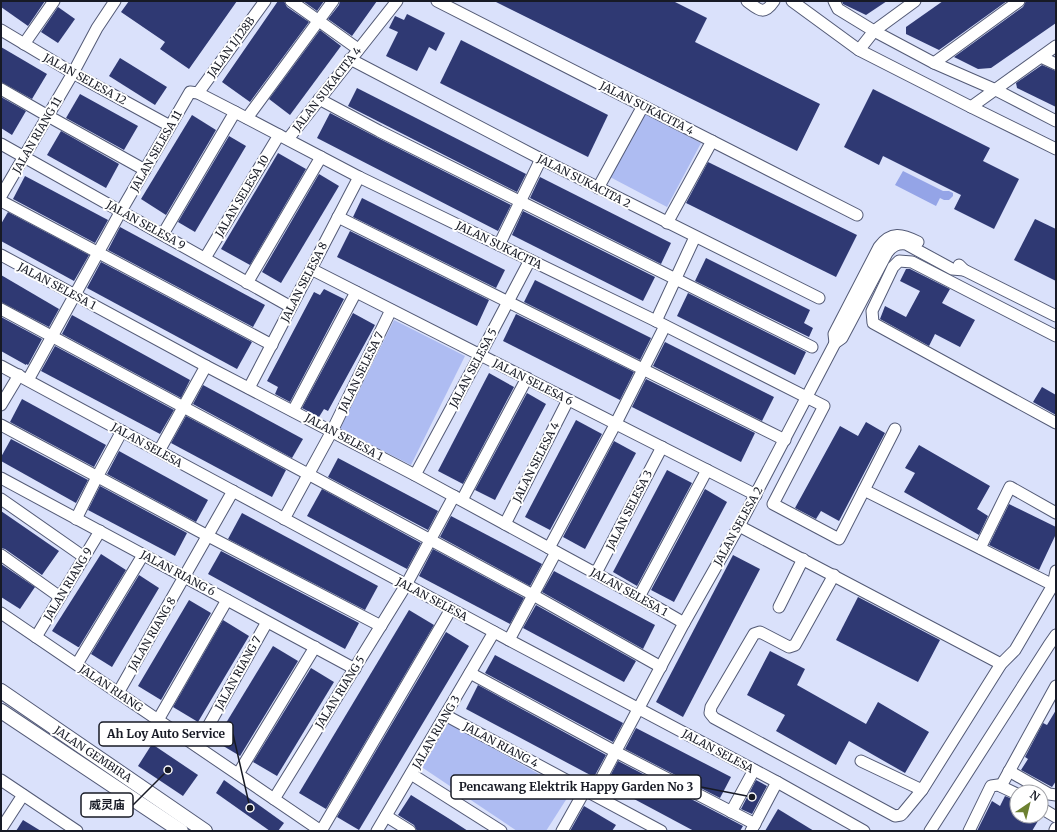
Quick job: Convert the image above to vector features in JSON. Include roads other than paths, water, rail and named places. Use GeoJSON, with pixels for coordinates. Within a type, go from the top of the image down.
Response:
{"type":"FeatureCollection","features":[{"type":"Feature","properties":{"kind":"main road","name":"JALAN GEMBIRA"},"geometry":{"type":"LineString","coordinates":[[1,691],[205,831]]}},
{"type":"Feature","properties":{"kind":"main road","name":"JALAN GEMBIRA"},"geometry":{"type":"LineString","coordinates":[[1,711],[181,831]]}},
{"type":"Feature","properties":{"kind":"street"},"geometry":{"type":"LineString","coordinates":[[24,44],[54,1]]}},
{"type":"Feature","properties":{"kind":"street","name":"JALAN RIANG 11"},"geometry":{"type":"LineString","coordinates":[[1,196],[73,73],[82,54],[115,1]]}},
{"type":"Feature","properties":{"kind":"street","name":"JALAN 1/128B"},"geometry":{"type":"LineString","coordinates":[[194,92],[265,1]]}},
{"type":"Feature","properties":{"kind":"street"},"geometry":{"type":"LineString","coordinates":[[291,1],[358,49]]}},
{"type":"Feature","properties":{"kind":"street"},"geometry":{"type":"LineString","coordinates":[[247,118],[333,1]]}},
{"type":"Feature","properties":{"kind":"street","name":"JALAN SUKACITA 4"},"geometry":{"type":"LineString","coordinates":[[283,137],[319,98],[397,1]]}},
{"type":"Feature","properties":{"kind":"street","name":"JALAN SUKACITA 4"},"geometry":{"type":"LineString","coordinates":[[437,1],[857,215]]}},
{"type":"Feature","properties":{"kind":"street"},"geometry":{"type":"LineString","coordinates":[[747,1],[759,10],[764,11],[769,9],[774,1]]}},
{"type":"Feature","properties":{"kind":"street"},"geometry":{"type":"LineString","coordinates":[[792,1],[860,50],[971,107],[1056,148]]}},
{"type":"Feature","properties":{"kind":"street"},"geometry":{"type":"LineString","coordinates":[[834,1],[838,9],[874,31],[934,63],[996,90],[1056,121]]}},
{"type":"Feature","properties":{"kind":"street"},"geometry":{"type":"LineString","coordinates":[[860,50],[874,31],[915,1]]}},
{"type":"Feature","properties":{"kind":"street"},"geometry":{"type":"LineString","coordinates":[[934,63],[1019,1]]}},
{"type":"Feature","properties":{"kind":"street","name":"JALAN SELESA 12"},"geometry":{"type":"LineString","coordinates":[[1,30],[73,73],[170,126]]}},
{"type":"Feature","properties":{"kind":"street"},"geometry":{"type":"LineString","coordinates":[[971,107],[1056,46]]}},
{"type":"Feature","properties":{"kind":"street"},"geometry":{"type":"LineString","coordinates":[[1041,57],[1056,64]]}},
{"type":"Feature","properties":{"kind":"street","name":"JALAN SUKACITA 2"},"geometry":{"type":"LineString","coordinates":[[350,59],[541,159],[819,298]]}},
{"type":"Feature","properties":{"kind":"street"},"geometry":{"type":"LineString","coordinates":[[1,89],[144,170]]}},
{"type":"Feature","properties":{"kind":"street","name":"JALAN SUKACITA"},"geometry":{"type":"LineString","coordinates":[[194,92],[359,176],[661,324],[824,406],[784,484]]}},
{"type":"Feature","properties":{"kind":"street","name":"JALAN SELESA 11"},"geometry":{"type":"LineString","coordinates":[[1,405],[24,378],[52,336],[144,170],[170,126],[194,92]]}},
{"type":"Feature","properties":{"kind":"street"},"geometry":{"type":"LineString","coordinates":[[319,98],[379,131],[812,347]]}},
{"type":"Feature","properties":{"kind":"street"},"geometry":{"type":"LineString","coordinates":[[598,188],[643,106]]}},
{"type":"Feature","properties":{"kind":"street"},"geometry":{"type":"LineString","coordinates":[[163,234],[235,112]]}},
{"type":"Feature","properties":{"kind":"street","name":"JALAN SELESA 10"},"geometry":{"type":"LineString","coordinates":[[205,258],[283,137]]}},
{"type":"Feature","properties":{"kind":"street"},"geometry":{"type":"LineString","coordinates":[[667,223],[712,141]]}},
{"type":"Feature","properties":{"kind":"street","name":"JALAN SELESA 9"},"geometry":{"type":"LineString","coordinates":[[1,144],[163,234],[291,308]]}},
{"type":"Feature","properties":{"kind":"street"},"geometry":{"type":"LineString","coordinates":[[247,283],[321,156]]}},
{"type":"Feature","properties":{"kind":"street"},"geometry":{"type":"LineString","coordinates":[[499,245],[541,159]]}},
{"type":"Feature","properties":{"kind":"street","name":"JALAN SELESA 8"},"geometry":{"type":"LineString","coordinates":[[249,388],[359,176]]}},
{"type":"Feature","properties":{"kind":"street"},"geometry":{"type":"LineString","coordinates":[[1,201],[272,345]]}},
{"type":"Feature","properties":{"kind":"street"},"geometry":{"type":"LineString","coordinates":[[338,217],[785,440]]}},
{"type":"Feature","properties":{"kind":"street"},"geometry":{"type":"LineString","coordinates":[[509,640],[533,596],[553,550],[643,369],[661,324],[676,279],[695,237]]}},
{"type":"Feature","properties":{"kind":"street","name":"JALAN SELESA 2"},"geometry":{"type":"LineString","coordinates":[[562,831],[616,752],[684,623],[756,495],[835,343],[842,338],[892,246],[900,243],[906,244],[952,269],[964,270],[1056,316]]}},
{"type":"Feature","properties":{"kind":"street","name":"JALAN SELESA 1"},"geometry":{"type":"LineString","coordinates":[[1,255],[206,366],[458,498],[639,596],[684,623]]}},
{"type":"Feature","properties":{"kind":"street","name":"JALAN SELESA 5"},"geometry":{"type":"LineString","coordinates":[[415,475],[530,260]]}},
{"type":"Feature","properties":{"kind":"street"},"geometry":{"type":"LineString","coordinates":[[1056,336],[912,262],[900,261],[893,267],[872,311],[873,323],[1056,422]]}},
{"type":"Feature","properties":{"kind":"street","name":"JALAN SELESA 6"},"geometry":{"type":"LineString","coordinates":[[311,269],[756,495]]}},
{"type":"Feature","properties":{"kind":"street"},"geometry":{"type":"LineString","coordinates":[[293,411],[356,292]]}},
{"type":"Feature","properties":{"kind":"street"},"geometry":{"type":"LineString","coordinates":[[1,309],[430,540],[661,667]]}},
{"type":"Feature","properties":{"kind":"street","name":"JALAN SELESA 7"},"geometry":{"type":"LineString","coordinates":[[284,519],[332,431],[391,310]]}},
{"type":"Feature","properties":{"kind":"street","name":"JALAN SELESA"},"geometry":{"type":"LineString","coordinates":[[1,366],[406,585],[777,782],[864,831]]}},
{"type":"Feature","properties":{"kind":"street"},"geometry":{"type":"LineString","coordinates":[[159,451],[206,366]]}},
{"type":"Feature","properties":{"kind":"street","name":"JALAN RIANG 5"},"geometry":{"type":"LineString","coordinates":[[274,799],[406,585],[430,540],[458,498],[527,378]]}},
{"type":"Feature","properties":{"kind":"street","name":"JALAN SELESA 4"},"geometry":{"type":"LineString","coordinates":[[505,524],[568,400]]}},
{"type":"Feature","properties":{"kind":"street"},"geometry":{"type":"LineString","coordinates":[[1,425],[208,536],[381,626]]}},
{"type":"Feature","properties":{"kind":"street"},"geometry":{"type":"LineString","coordinates":[[766,475],[784,484],[773,504],[839,539],[894,429]]}},
{"type":"Feature","properties":{"kind":"street"},"geometry":{"type":"LineString","coordinates":[[76,518],[122,431]]}},
{"type":"Feature","properties":{"kind":"street","name":"JALAN SELESA 3"},"geometry":{"type":"LineString","coordinates":[[596,573],[662,447]]}},
{"type":"Feature","properties":{"kind":"street"},"geometry":{"type":"LineString","coordinates":[[639,596],[707,470]]}},
{"type":"Feature","properties":{"kind":"street","name":"JALAN RIANG 6"},"geometry":{"type":"LineString","coordinates":[[1,478],[355,669]]}},
{"type":"Feature","properties":{"kind":"street"},"geometry":{"type":"LineString","coordinates":[[980,548],[1010,487],[1056,513]]}},
{"type":"Feature","properties":{"kind":"street"},"geometry":{"type":"LineString","coordinates":[[864,490],[1053,585]]}},
{"type":"Feature","properties":{"kind":"street","name":"JALAN RIANG 8"},"geometry":{"type":"LineString","coordinates":[[118,693],[233,491]]}},
{"type":"Feature","properties":{"kind":"street"},"geometry":{"type":"LineString","coordinates":[[1,499],[84,557]]}},
{"type":"Feature","properties":{"kind":"street"},"geometry":{"type":"LineString","coordinates":[[739,526],[1001,664]]}},
{"type":"Feature","properties":{"kind":"street","name":"JALAN RIANG 9"},"geometry":{"type":"LineString","coordinates":[[36,637],[100,531]]}},
{"type":"Feature","properties":{"kind":"street"},"geometry":{"type":"LineString","coordinates":[[1,555],[60,597]]}},
{"type":"Feature","properties":{"kind":"street"},"geometry":{"type":"LineString","coordinates":[[76,664],[143,555]]}},
{"type":"Feature","properties":{"kind":"street"},"geometry":{"type":"LineString","coordinates":[[779,607],[803,559]]}},
{"type":"Feature","properties":{"kind":"street"},"geometry":{"type":"LineString","coordinates":[[834,575],[795,645],[786,646],[760,632],[754,634],[711,707],[710,713],[714,718],[893,816],[901,815],[922,790],[1001,664],[1015,650],[1053,585],[1056,571]]}},
{"type":"Feature","properties":{"kind":"street"},"geometry":{"type":"LineString","coordinates":[[158,720],[227,600]]}},
{"type":"Feature","properties":{"kind":"street"},"geometry":{"type":"LineString","coordinates":[[321,831],[451,609]]}},
{"type":"Feature","properties":{"kind":"street","name":"JALAN RIANG"},"geometry":{"type":"LineString","coordinates":[[1,613],[321,831]]}},
{"type":"Feature","properties":{"kind":"street","name":"JALAN RIANG 7"},"geometry":{"type":"LineString","coordinates":[[197,746],[267,622]]}},
{"type":"Feature","properties":{"kind":"street","name":"JALAN RIANG 3"},"geometry":{"type":"LineString","coordinates":[[377,831],[494,632]]}},
{"type":"Feature","properties":{"kind":"street"},"geometry":{"type":"LineString","coordinates":[[930,831],[1056,635]]}},
{"type":"Feature","properties":{"kind":"street"},"geometry":{"type":"LineString","coordinates":[[238,774],[315,647]]}},
{"type":"Feature","properties":{"kind":"street"},"geometry":{"type":"LineString","coordinates":[[470,673],[731,812],[753,827],[777,782]]}},
{"type":"Feature","properties":{"kind":"street"},"geometry":{"type":"LineString","coordinates":[[1002,786],[1056,686]]}},
{"type":"Feature","properties":{"kind":"street","name":"JALAN RIANG 4"},"geometry":{"type":"LineString","coordinates":[[446,715],[661,831]]}},
{"type":"Feature","properties":{"kind":"street"},"geometry":{"type":"LineString","coordinates":[[861,761],[922,790]]}},
{"type":"Feature","properties":{"kind":"street"},"geometry":{"type":"LineString","coordinates":[[731,812],[754,770]]}},
{"type":"Feature","properties":{"kind":"street"},"geometry":{"type":"LineString","coordinates":[[1009,771],[1050,794],[1056,795]]}},
{"type":"Feature","properties":{"kind":"street"},"geometry":{"type":"LineString","coordinates":[[410,774],[501,831]]}},
{"type":"Feature","properties":{"kind":"street"},"geometry":{"type":"LineString","coordinates":[[1,780],[23,794],[64,827],[77,831]]}},
{"type":"Feature","properties":{"kind":"street"},"geometry":{"type":"LineString","coordinates":[[969,831],[989,788],[993,785],[1002,786],[1009,790]]}},
{"type":"Feature","properties":{"kind":"street"},"geometry":{"type":"LineString","coordinates":[[1,829],[23,794]]}},
{"type":"Feature","properties":{"kind":"street"},"geometry":{"type":"LineString","coordinates":[[386,816],[410,831]]}},
{"type":"Feature","properties":{"kind":"place","name":"威灵庙"},"geometry":{"type":"Point","coordinates":[168,770]}},
{"type":"Feature","properties":{"kind":"place","name":"Pencawang Elektrik Happy Garden No 3"},"geometry":{"type":"Point","coordinates":[752,797]}},
{"type":"Feature","properties":{"kind":"place","name":"Ah Loy Auto Service"},"geometry":{"type":"Point","coordinates":[250,808]}}]}
